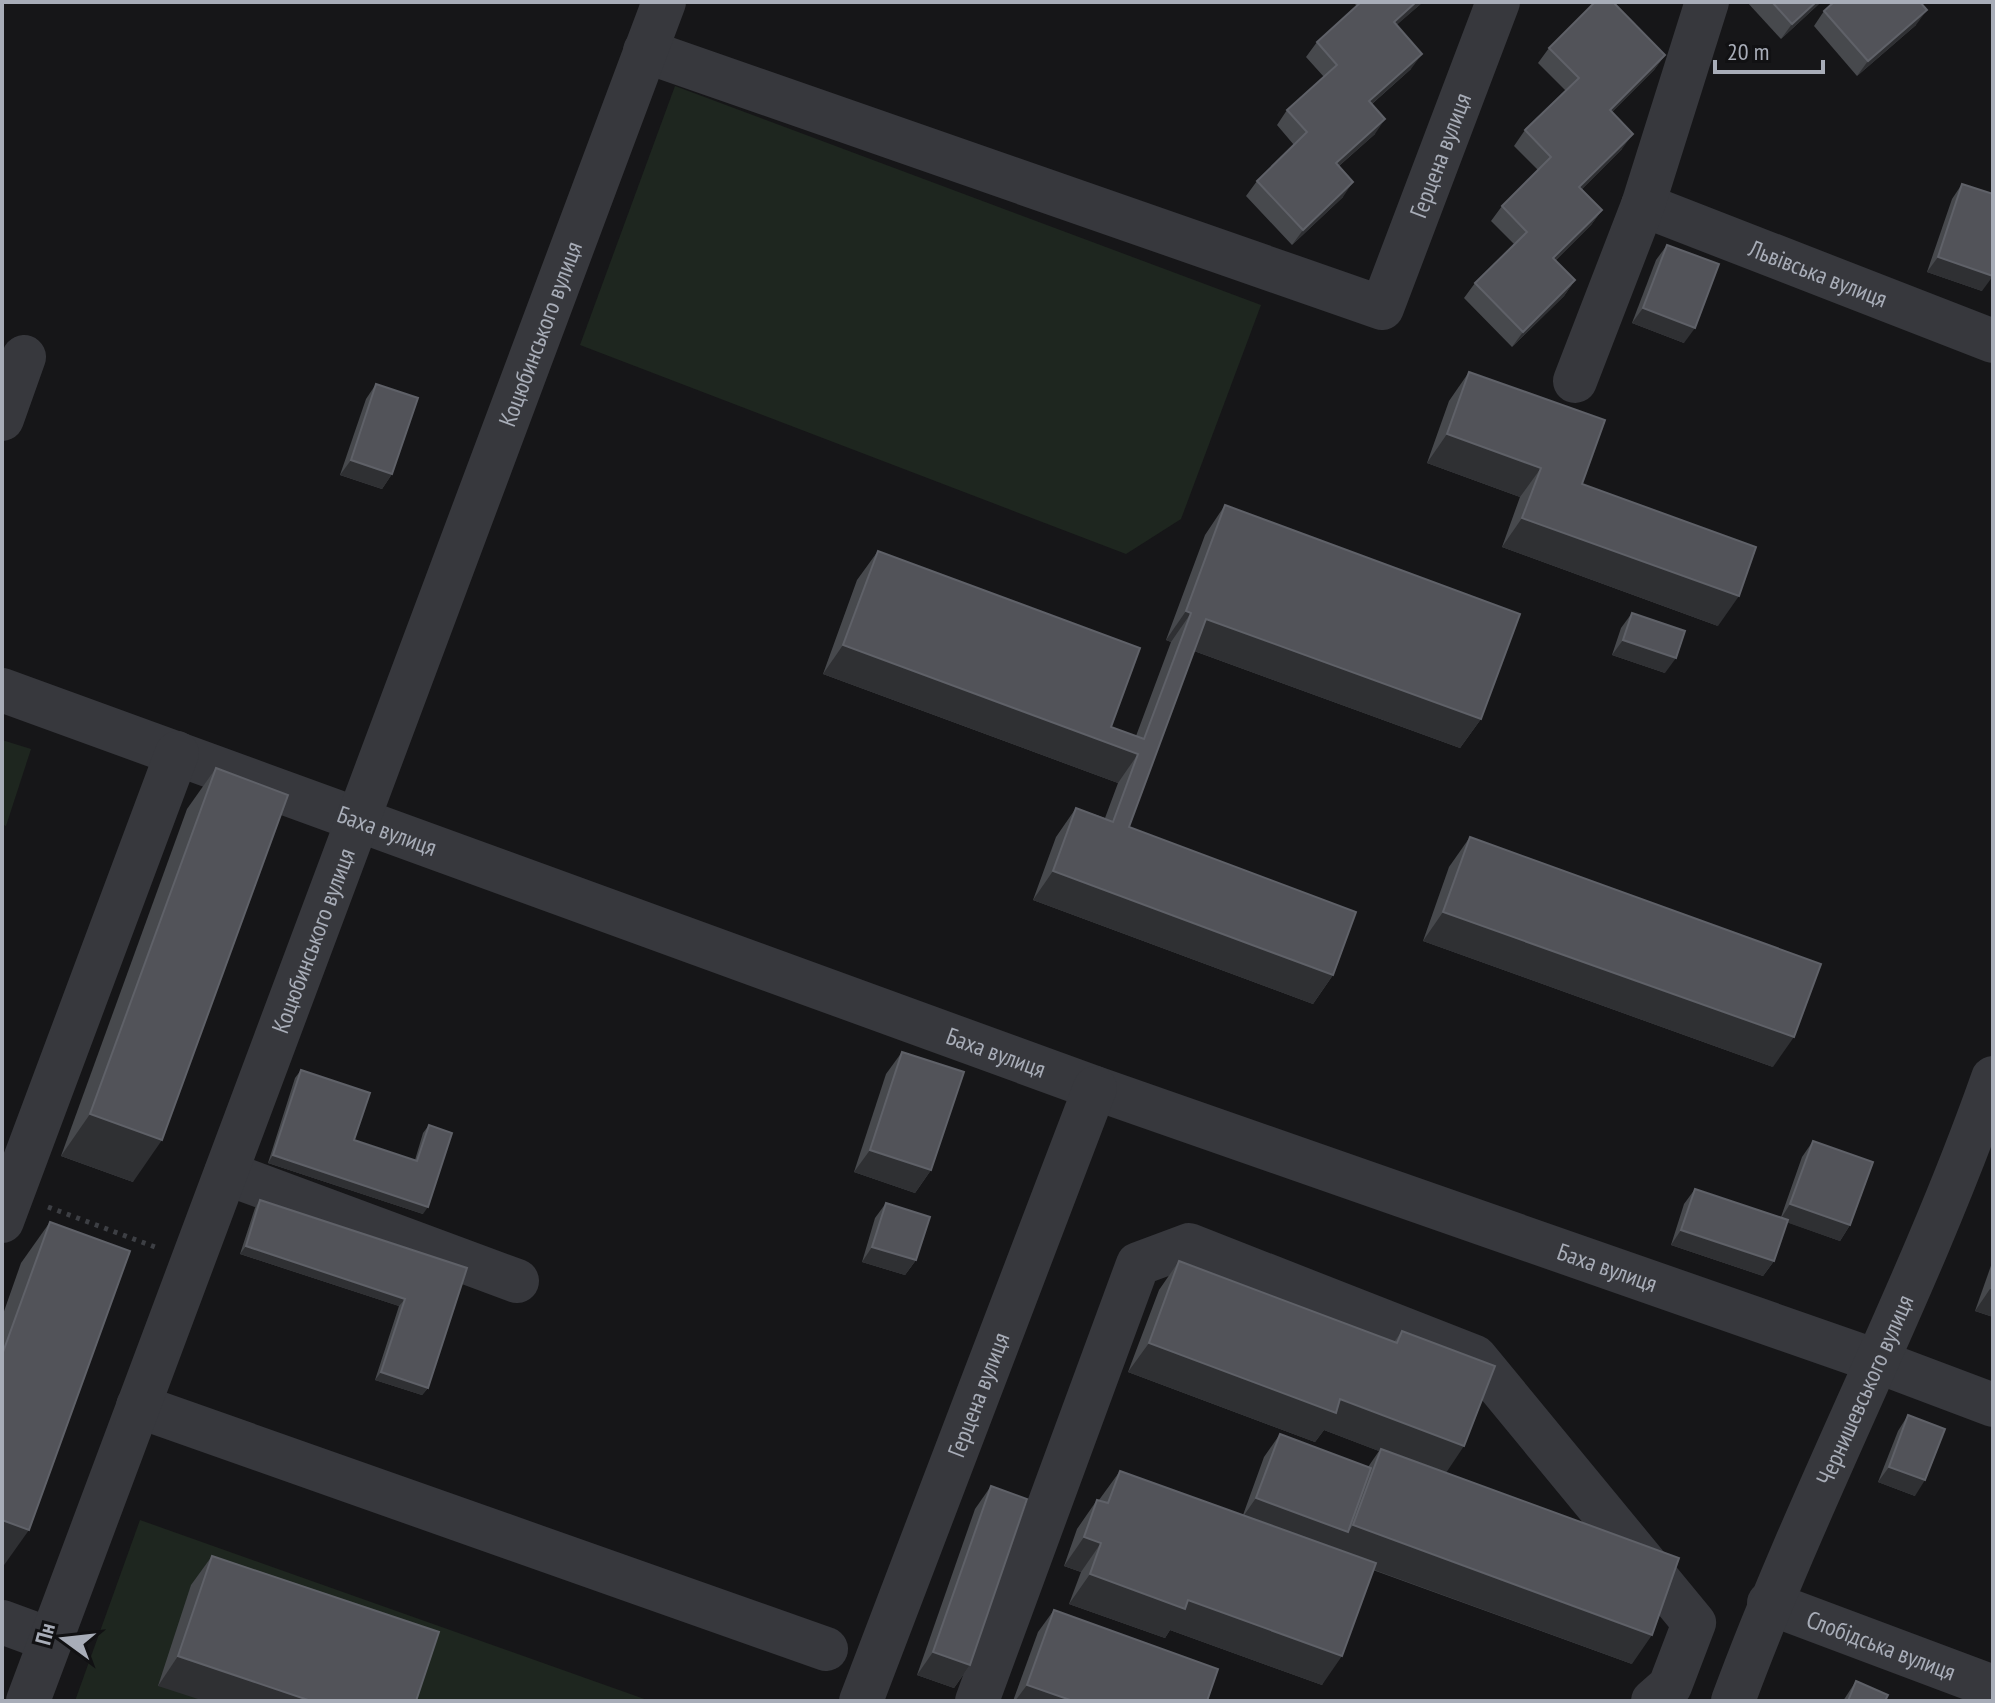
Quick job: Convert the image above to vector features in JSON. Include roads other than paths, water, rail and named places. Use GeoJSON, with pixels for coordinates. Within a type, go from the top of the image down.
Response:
{"type":"FeatureCollection","features":[{"type":"Feature","properties":{"kind":"street","name":"Коцюбинського вулиця"},"geometry":{"type":"LineString","coordinates":[[28,1701],[664,2]]}},
{"type":"Feature","properties":{"kind":"street","name":"Герцена вулиця"},"geometry":{"type":"LineString","coordinates":[[645,51],[1382,308],[1498,2]]}},
{"type":"Feature","properties":{"kind":"street"},"geometry":{"type":"LineString","coordinates":[[1575,381],[1643,205],[1707,2]]}},
{"type":"Feature","properties":{"kind":"street","name":"Львівська вулиця"},"geometry":{"type":"LineString","coordinates":[[1643,205],[1993,341]]}},
{"type":"Feature","properties":{"kind":"street"},"geometry":{"type":"LineString","coordinates":[[2,419],[24,357]]}},
{"type":"Feature","properties":{"kind":"street","name":"Баха вулиця"},"geometry":{"type":"LineString","coordinates":[[2,690],[1095,1088],[1879,1362],[1993,1405]]}},
{"type":"Feature","properties":{"kind":"street"},"geometry":{"type":"LineString","coordinates":[[7,1207],[177,753]]}},
{"type":"Feature","properties":{"kind":"street","name":"Чернишевського вулиця"},"geometry":{"type":"LineString","coordinates":[[1733,1701],[1769,1603],[1879,1362],[1967,1153],[1993,1078]]}},
{"type":"Feature","properties":{"kind":"street","name":"Герцена вулиця"},"geometry":{"type":"LineString","coordinates":[[875,1697],[1095,1088]]}},
{"type":"Feature","properties":{"kind":"street"},"geometry":{"type":"LineString","coordinates":[[226,1173],[517,1281]]}},
{"type":"Feature","properties":{"kind":"street"},"geometry":{"type":"LineString","coordinates":[[977,1701],[1138,1264],[1189,1245],[1475,1357],[1694,1623],[1670,1686],[1653,1701]]}},
{"type":"Feature","properties":{"kind":"street"},"geometry":{"type":"LineString","coordinates":[[138,1406],[826,1649]]}},
{"type":"Feature","properties":{"kind":"street","name":"Слобідська вулиця"},"geometry":{"type":"LineString","coordinates":[[1769,1603],[1993,1687]]}},
{"type":"Feature","properties":{"kind":"street"},"geometry":{"type":"LineString","coordinates":[[2,1622],[51,1640]]}}]}
